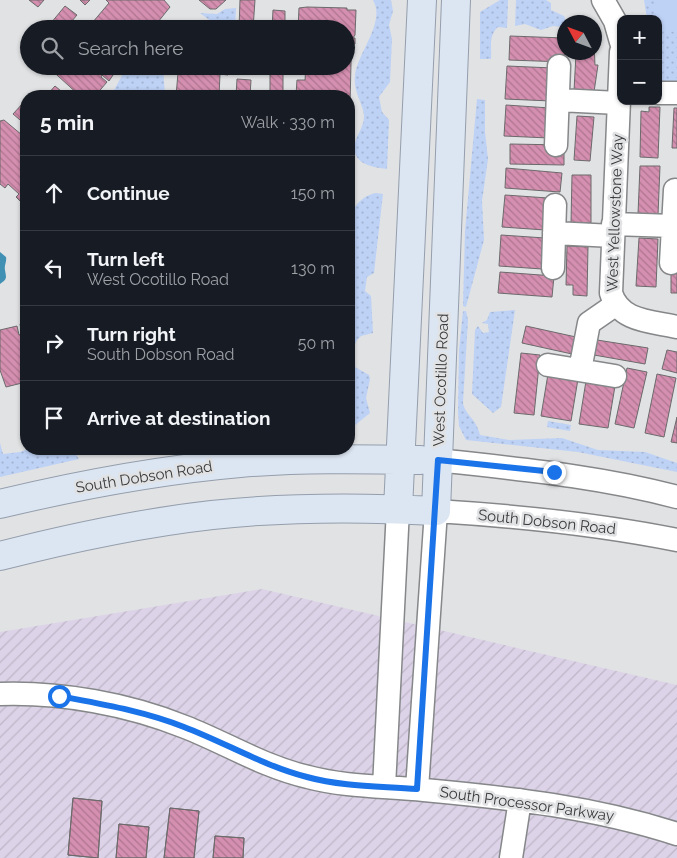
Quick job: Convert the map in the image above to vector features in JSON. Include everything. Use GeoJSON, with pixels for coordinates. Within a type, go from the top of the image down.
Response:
{"type":"FeatureCollection","features":[{"type":"Feature","properties":{"kind":"main road"},"geometry":{"type":"LineString","coordinates":[[398,509],[402,460],[422,0]]}},
{"type":"Feature","properties":{"kind":"main road","name":"West Ocotillo Road"},"geometry":{"type":"LineString","coordinates":[[436,511],[456,0]]}},
{"type":"Feature","properties":{"kind":"main road","name":"South Dobson Road"},"geometry":{"type":"LineString","coordinates":[[0,504],[59,490],[187,468],[300,460],[438,460]]}},
{"type":"Feature","properties":{"kind":"main road","name":"South Dobson Road"},"geometry":{"type":"LineString","coordinates":[[0,556],[122,528],[213,515],[284,510],[398,509],[436,511]]}},
{"type":"Feature","properties":{"kind":"street"},"geometry":{"type":"LineString","coordinates":[[603,0],[617,28]]}},
{"type":"Feature","properties":{"kind":"street"},"geometry":{"type":"LineString","coordinates":[[556,145],[560,66]]}},
{"type":"Feature","properties":{"kind":"street"},"geometry":{"type":"LineString","coordinates":[[662,93],[677,94]]}},
{"type":"Feature","properties":{"kind":"street"},"geometry":{"type":"LineString","coordinates":[[558,100],[617,96]]}},
{"type":"Feature","properties":{"kind":"street","name":"West Yellowstone Way"},"geometry":{"type":"LineString","coordinates":[[620,105],[611,294],[615,305],[626,316],[677,327]]}},
{"type":"Feature","properties":{"kind":"street"},"geometry":{"type":"LineString","coordinates":[[671,263],[675,190]]}},
{"type":"Feature","properties":{"kind":"street"},"geometry":{"type":"LineString","coordinates":[[552,268],[555,205]]}},
{"type":"Feature","properties":{"kind":"street"},"geometry":{"type":"LineString","coordinates":[[554,233],[673,226]]}},
{"type":"Feature","properties":{"kind":"street"},"geometry":{"type":"LineString","coordinates":[[580,370],[589,323],[615,305]]}},
{"type":"Feature","properties":{"kind":"street"},"geometry":{"type":"LineString","coordinates":[[548,365],[615,376]]}},
{"type":"Feature","properties":{"kind":"street","name":"South Dobson Road"},"geometry":{"type":"LineString","coordinates":[[438,460],[554,472],[677,496]]}},
{"type":"Feature","properties":{"kind":"street"},"geometry":{"type":"LineString","coordinates":[[384,787],[398,509]]}},
{"type":"Feature","properties":{"kind":"street","name":"South Dobson Road"},"geometry":{"type":"LineString","coordinates":[[436,511],[626,530],[677,540]]}},
{"type":"Feature","properties":{"kind":"street","name":"West Ocotillo Road"},"geometry":{"type":"LineString","coordinates":[[417,789],[436,511]]}},
{"type":"Feature","properties":{"kind":"street","name":"South Processor Parkway"},"geometry":{"type":"LineString","coordinates":[[0,694],[59,696],[113,706],[185,727],[270,766],[308,778],[352,785],[417,789],[520,800],[611,814],[677,834]]}},
{"type":"Feature","properties":{"kind":"street"},"geometry":{"type":"LineString","coordinates":[[511,858],[520,800]]}},
{"type":"Feature","properties":{"kind":"shaded area"},"geometry":{"type":"Polygon","coordinates":[[[373,0],[391,0],[393,11],[389,25],[392,39],[390,82],[379,97],[382,112],[389,120],[387,169],[373,167],[361,162],[355,152],[357,137],[363,124],[364,116],[355,87],[355,75],[374,27],[376,9],[373,0]]]}},
{"type":"Feature","properties":{"kind":"shaded area"},"geometry":{"type":"Polygon","coordinates":[[[500,0],[508,0],[507,28],[498,27],[493,34],[491,59],[480,59],[480,12],[500,0]]]}},
{"type":"Feature","properties":{"kind":"shaded area"},"geometry":{"type":"Polygon","coordinates":[[[516,0],[546,0],[551,3],[551,10],[562,15],[557,15],[557,26],[541,30],[525,24],[515,26],[516,0]]]}},
{"type":"Feature","properties":{"kind":"shaded area"},"geometry":{"type":"Polygon","coordinates":[[[644,0],[677,0],[677,85],[662,85],[662,15],[646,15],[644,0]]]}},
{"type":"Feature","properties":{"kind":"shaded area"},"geometry":{"type":"Polygon","coordinates":[[[655,0],[677,0],[677,32],[662,31],[662,15],[654,15],[655,0]]]}},
{"type":"Feature","properties":{"kind":"shaded area"},"geometry":{"type":"Polygon","coordinates":[[[236,8],[235,20],[209,20],[200,13],[217,14],[225,9],[236,8]]]}},
{"type":"Feature","properties":{"kind":"shaded area"},"geometry":{"type":"Polygon","coordinates":[[[122,75],[164,75],[165,90],[114,90],[122,75]]]}},
{"type":"Feature","properties":{"kind":"shaded area"},"geometry":{"type":"Polygon","coordinates":[[[477,99],[485,100],[485,132],[488,159],[482,201],[484,240],[466,307],[463,306],[465,231],[477,99]]]}},
{"type":"Feature","properties":{"kind":"shaded area"},"geometry":{"type":"Polygon","coordinates":[[[371,194],[383,194],[374,273],[367,277],[365,291],[371,296],[373,333],[361,336],[355,344],[355,207],[371,194]]]}},
{"type":"Feature","properties":{"kind":"shaded area"},"geometry":{"type":"Polygon","coordinates":[[[0,252],[6,257],[6,278],[0,284],[0,252]]]}},
{"type":"Feature","properties":{"kind":"shaded area"},"geometry":{"type":"Polygon","coordinates":[[[515,310],[501,407],[493,413],[472,394],[475,330],[478,326],[483,333],[489,332],[488,324],[482,323],[487,320],[490,312],[515,310]]]}},
{"type":"Feature","properties":{"kind":"shaded area"},"geometry":{"type":"Polygon","coordinates":[[[463,311],[466,311],[468,320],[463,403],[480,435],[509,440],[562,438],[598,450],[645,452],[677,463],[677,472],[578,452],[466,440],[459,426],[458,411],[459,350],[463,311]]]}},
{"type":"Feature","properties":{"kind":"shaded area"},"geometry":{"type":"Polygon","coordinates":[[[355,367],[369,375],[370,379],[366,398],[370,413],[355,425],[355,367]]]}},
{"type":"Feature","properties":{"kind":"shaded area"},"geometry":{"type":"Polygon","coordinates":[[[548,421],[571,425],[570,431],[547,427],[548,421]]]}},
{"type":"Feature","properties":{"kind":"shaded area"},"geometry":{"type":"Polygon","coordinates":[[[0,443],[3,454],[20,452],[20,455],[76,455],[79,459],[0,477],[0,443]]]}},
{"type":"Feature","properties":{"kind":"shaded area"},"geometry":{"type":"Polygon","coordinates":[[[262,589],[677,685],[677,858],[0,858],[0,632],[262,589]]]}},
{"type":"Feature","properties":{"kind":"building"},"geometry":{"type":"Polygon","coordinates":[[[29,0],[44,0],[38,7],[29,0]]]}},
{"type":"Feature","properties":{"kind":"building"},"geometry":{"type":"Polygon","coordinates":[[[80,0],[90,0],[85,5],[80,0]]]}},
{"type":"Feature","properties":{"kind":"building"},"geometry":{"type":"Polygon","coordinates":[[[106,0],[164,0],[170,7],[160,20],[95,20],[109,3],[106,0]]]}},
{"type":"Feature","properties":{"kind":"building"},"geometry":{"type":"Polygon","coordinates":[[[199,0],[226,0],[216,9],[210,9],[199,0]]]}},
{"type":"Feature","properties":{"kind":"building"},"geometry":{"type":"Polygon","coordinates":[[[240,0],[255,0],[254,20],[239,20],[240,0]]]}},
{"type":"Feature","properties":{"kind":"building"},"geometry":{"type":"Polygon","coordinates":[[[65,6],[77,15],[73,20],[53,20],[65,6]]]}},
{"type":"Feature","properties":{"kind":"building"},"geometry":{"type":"Polygon","coordinates":[[[299,8],[347,8],[347,10],[356,10],[355,35],[355,20],[298,20],[299,8]]]}},
{"type":"Feature","properties":{"kind":"building"},"geometry":{"type":"Polygon","coordinates":[[[273,10],[285,11],[285,20],[272,20],[273,10]]]}},
{"type":"Feature","properties":{"kind":"building"},"geometry":{"type":"Polygon","coordinates":[[[510,36],[557,38],[557,60],[565,60],[565,62],[509,60],[510,36]]]}},
{"type":"Feature","properties":{"kind":"building"},"geometry":{"type":"Polygon","coordinates":[[[576,60],[595,60],[595,65],[598,65],[594,92],[574,91],[576,60]]]}},
{"type":"Feature","properties":{"kind":"building"},"geometry":{"type":"Polygon","coordinates":[[[507,66],[553,68],[551,101],[505,99],[507,66]]]}},
{"type":"Feature","properties":{"kind":"building"},"geometry":{"type":"Polygon","coordinates":[[[57,75],[102,75],[101,77],[107,82],[100,90],[73,90],[57,75]]]}},
{"type":"Feature","properties":{"kind":"building"},"geometry":{"type":"Polygon","coordinates":[[[102,75],[113,75],[109,81],[102,75]]]}},
{"type":"Feature","properties":{"kind":"building"},"geometry":{"type":"Polygon","coordinates":[[[178,75],[220,75],[219,90],[177,90],[178,75]]]}},
{"type":"Feature","properties":{"kind":"building"},"geometry":{"type":"Polygon","coordinates":[[[270,75],[283,75],[283,90],[270,90],[270,75]]]}},
{"type":"Feature","properties":{"kind":"building"},"geometry":{"type":"Polygon","coordinates":[[[305,75],[351,75],[350,90],[296,90],[297,80],[305,80],[305,75]]]}},
{"type":"Feature","properties":{"kind":"building"},"geometry":{"type":"Polygon","coordinates":[[[237,79],[251,80],[250,90],[236,90],[237,79]]]}},
{"type":"Feature","properties":{"kind":"building"},"geometry":{"type":"Polygon","coordinates":[[[55,86],[60,90],[51,90],[55,86]]]}},
{"type":"Feature","properties":{"kind":"building"},"geometry":{"type":"Polygon","coordinates":[[[506,105],[550,108],[549,138],[504,136],[506,105]]]}},
{"type":"Feature","properties":{"kind":"building"},"geometry":{"type":"Polygon","coordinates":[[[20,106],[20,120],[13,114],[20,106]]]}},
{"type":"Feature","properties":{"kind":"building"},"geometry":{"type":"Polygon","coordinates":[[[649,107],[660,107],[658,158],[640,157],[641,111],[649,112],[649,107]]]}},
{"type":"Feature","properties":{"kind":"building"},"geometry":{"type":"Polygon","coordinates":[[[674,108],[677,108],[677,148],[672,148],[674,108]]]}},
{"type":"Feature","properties":{"kind":"building"},"geometry":{"type":"Polygon","coordinates":[[[577,116],[594,117],[590,161],[574,160],[577,116]]]}},
{"type":"Feature","properties":{"kind":"building"},"geometry":{"type":"Polygon","coordinates":[[[4,120],[20,133],[20,201],[16,197],[19,194],[8,184],[5,188],[0,184],[0,121],[4,120]]]}},
{"type":"Feature","properties":{"kind":"building"},"geometry":{"type":"Polygon","coordinates":[[[510,144],[564,145],[564,165],[510,164],[510,144]]]}},
{"type":"Feature","properties":{"kind":"building"},"geometry":{"type":"Polygon","coordinates":[[[640,166],[660,166],[658,215],[638,214],[640,166]]]}},
{"type":"Feature","properties":{"kind":"building"},"geometry":{"type":"Polygon","coordinates":[[[506,168],[562,173],[560,192],[505,188],[506,168]]]}},
{"type":"Feature","properties":{"kind":"building"},"geometry":{"type":"Polygon","coordinates":[[[572,175],[591,175],[591,223],[571,223],[572,175]]]}},
{"type":"Feature","properties":{"kind":"building"},"geometry":{"type":"Polygon","coordinates":[[[505,195],[548,198],[545,230],[502,227],[505,195]]]}},
{"type":"Feature","properties":{"kind":"building"},"geometry":{"type":"Polygon","coordinates":[[[501,235],[545,238],[542,269],[499,266],[501,235]]]}},
{"type":"Feature","properties":{"kind":"building"},"geometry":{"type":"Polygon","coordinates":[[[639,238],[658,239],[656,287],[636,286],[639,238]]]}},
{"type":"Feature","properties":{"kind":"building"},"geometry":{"type":"Polygon","coordinates":[[[567,246],[588,247],[587,296],[573,295],[573,285],[566,285],[567,246]]]}},
{"type":"Feature","properties":{"kind":"building"},"geometry":{"type":"Polygon","coordinates":[[[671,271],[677,272],[677,293],[671,293],[671,271]]]}},
{"type":"Feature","properties":{"kind":"building"},"geometry":{"type":"Polygon","coordinates":[[[500,272],[554,276],[552,297],[498,293],[500,272]]]}},
{"type":"Feature","properties":{"kind":"building"},"geometry":{"type":"Polygon","coordinates":[[[17,326],[19,335],[20,384],[6,387],[0,370],[0,330],[17,326]]]}},
{"type":"Feature","properties":{"kind":"building"},"geometry":{"type":"Polygon","coordinates":[[[526,326],[576,337],[572,354],[522,343],[526,326]]]}},
{"type":"Feature","properties":{"kind":"building"},"geometry":{"type":"Polygon","coordinates":[[[597,340],[648,348],[645,364],[594,355],[597,340]]]}},
{"type":"Feature","properties":{"kind":"building"},"geometry":{"type":"Polygon","coordinates":[[[667,350],[677,352],[677,373],[662,369],[667,350]]]}},
{"type":"Feature","properties":{"kind":"building"},"geometry":{"type":"Polygon","coordinates":[[[521,353],[540,355],[534,415],[514,413],[521,353]]]}},
{"type":"Feature","properties":{"kind":"building"},"geometry":{"type":"Polygon","coordinates":[[[627,368],[647,372],[634,428],[615,424],[627,368]]]}},
{"type":"Feature","properties":{"kind":"building"},"geometry":{"type":"Polygon","coordinates":[[[548,374],[578,379],[571,421],[541,416],[548,374]]]}},
{"type":"Feature","properties":{"kind":"building"},"geometry":{"type":"Polygon","coordinates":[[[657,374],[676,378],[664,437],[645,433],[657,374]]]}},
{"type":"Feature","properties":{"kind":"building"},"geometry":{"type":"Polygon","coordinates":[[[586,381],[615,386],[608,428],[579,424],[586,381]]]}},
{"type":"Feature","properties":{"kind":"building"},"geometry":{"type":"Polygon","coordinates":[[[677,417],[677,443],[671,442],[677,417]]]}},
{"type":"Feature","properties":{"kind":"building"},"geometry":{"type":"Polygon","coordinates":[[[73,798],[102,801],[98,858],[68,855],[73,798]]]}},
{"type":"Feature","properties":{"kind":"building"},"geometry":{"type":"Polygon","coordinates":[[[73,798],[102,801],[98,858],[68,855],[73,798]]]}},
{"type":"Feature","properties":{"kind":"building"},"geometry":{"type":"Polygon","coordinates":[[[170,808],[199,811],[194,858],[164,858],[170,808]]]}},
{"type":"Feature","properties":{"kind":"building"},"geometry":{"type":"Polygon","coordinates":[[[170,808],[199,811],[194,858],[164,858],[170,808]]]}},
{"type":"Feature","properties":{"kind":"building"},"geometry":{"type":"Polygon","coordinates":[[[119,824],[149,827],[146,858],[116,858],[119,824]]]}},
{"type":"Feature","properties":{"kind":"building"},"geometry":{"type":"Polygon","coordinates":[[[119,824],[149,827],[146,858],[116,858],[119,824]]]}},
{"type":"Feature","properties":{"kind":"building"},"geometry":{"type":"Polygon","coordinates":[[[215,836],[244,838],[243,858],[213,858],[215,836]]]}},
{"type":"Feature","properties":{"kind":"building"},"geometry":{"type":"Polygon","coordinates":[[[215,836],[244,838],[243,858],[213,858],[215,836]]]}},
{"type":"Feature","properties":{"kind":"route"},"geometry":{"type":"LineString","coordinates":[[59,696],[113,706],[166,720],[220,742],[270,766],[308,778],[352,785],[417,789],[438,460],[554,472]]}}]}
